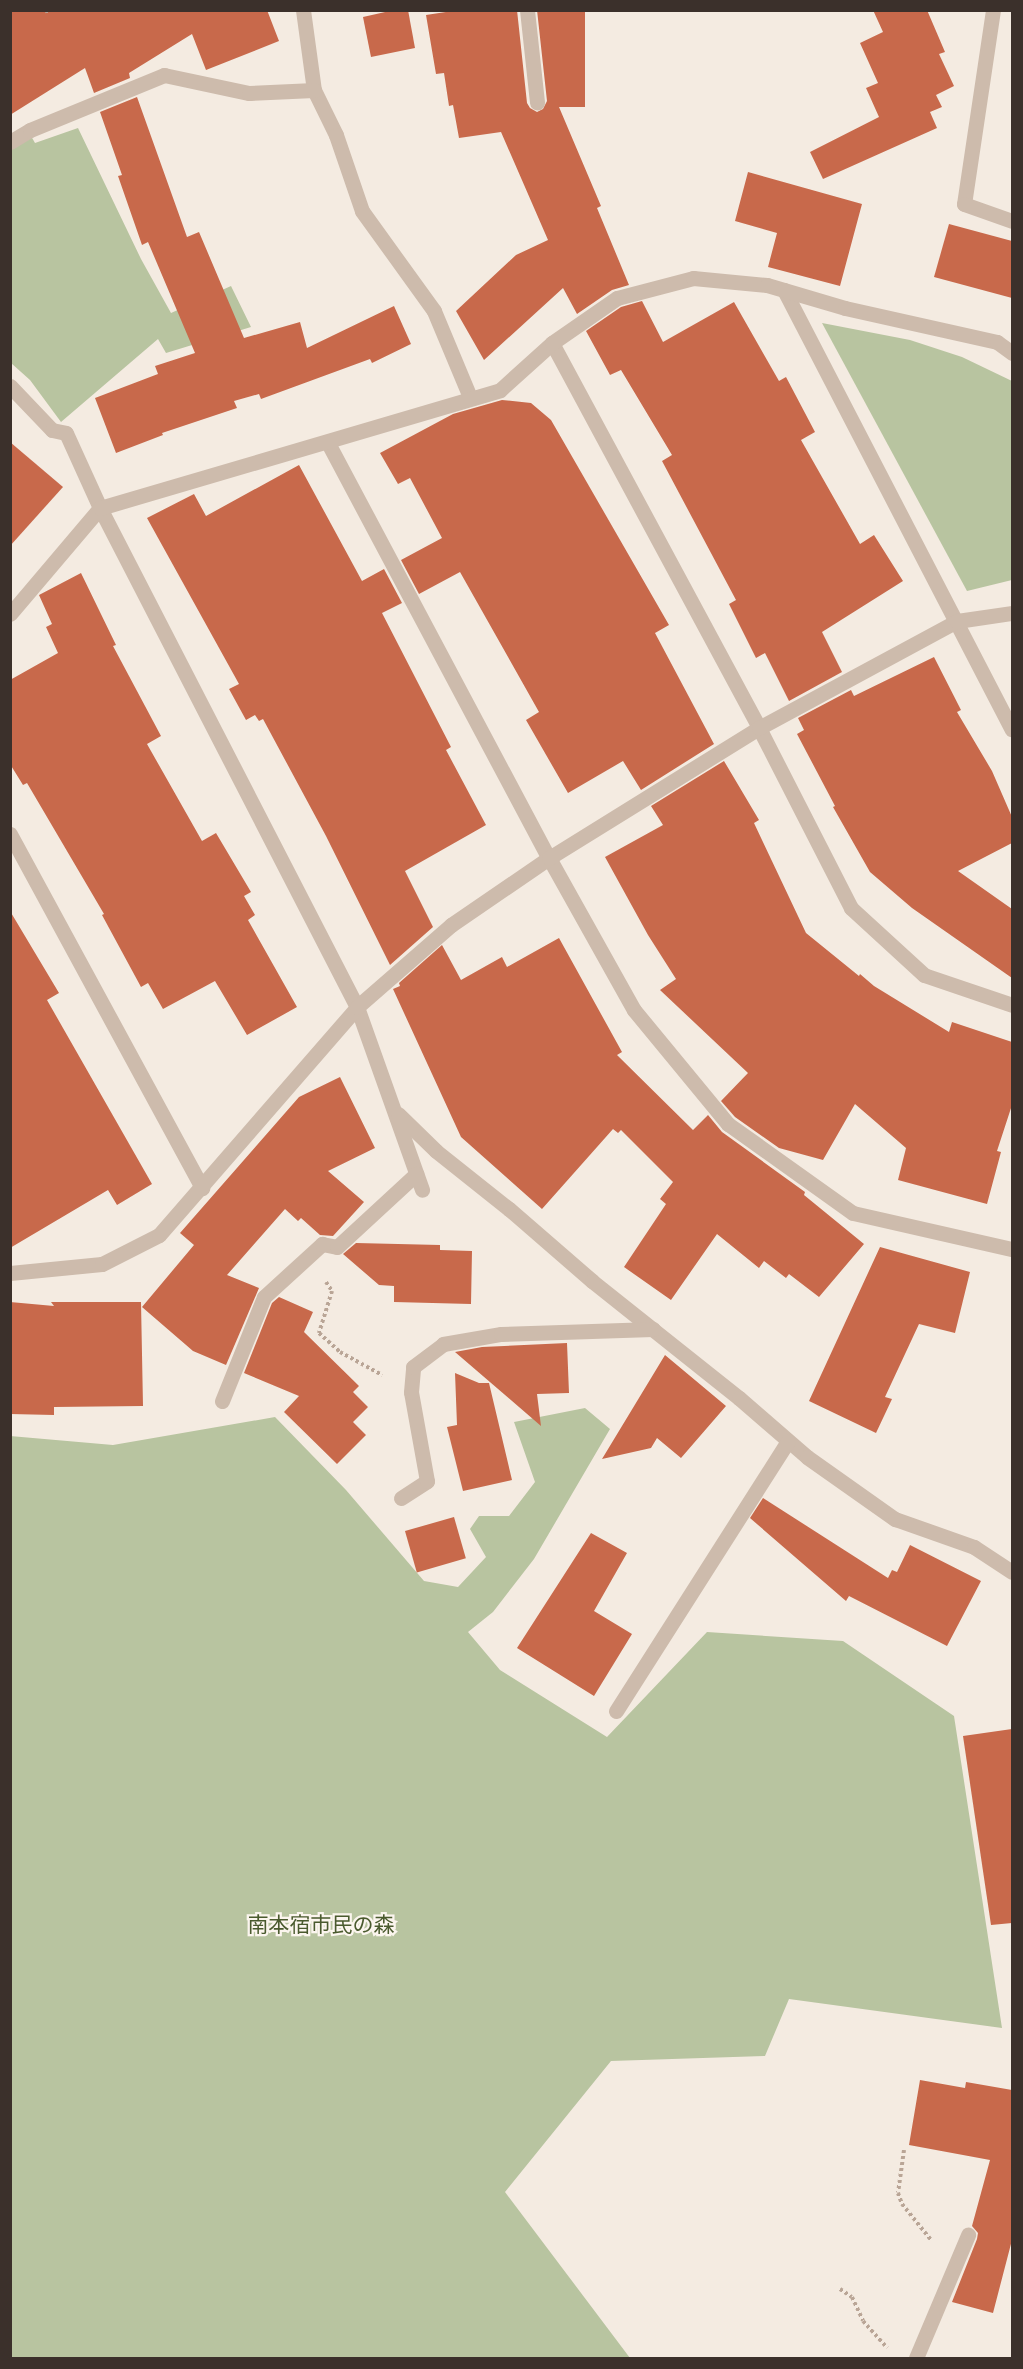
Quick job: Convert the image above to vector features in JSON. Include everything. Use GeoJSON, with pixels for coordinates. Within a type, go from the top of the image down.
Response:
{"type":"FeatureCollection","features":[{"type":"Feature","properties":{"kind":"street"},"geometry":{"type":"LineString","coordinates":[[303,10],[314,90],[336,135],[362,211],[434,311],[470,398]]}},
{"type":"Feature","properties":{"kind":"street"},"geometry":{"type":"LineString","coordinates":[[527,10],[537,102]]}},
{"type":"Feature","properties":{"kind":"street"},"geometry":{"type":"LineString","coordinates":[[993,10],[964,204],[1012,221]]}},
{"type":"Feature","properties":{"kind":"street"},"geometry":{"type":"LineString","coordinates":[[10,142],[30,130],[164,75],[249,93],[314,90]]}},
{"type":"Feature","properties":{"kind":"street"},"geometry":{"type":"LineString","coordinates":[[10,614],[100,508],[328,443],[500,390],[552,343],[616,298],[693,278],[767,285],[845,308],[997,342],[1012,353]]}},
{"type":"Feature","properties":{"kind":"street"},"geometry":{"type":"LineString","coordinates":[[784,290],[1012,729]]}},
{"type":"Feature","properties":{"kind":"street"},"geometry":{"type":"LineString","coordinates":[[552,343],[759,728],[851,908],[924,975],[1012,1005]]}},
{"type":"Feature","properties":{"kind":"street"},"geometry":{"type":"LineString","coordinates":[[10,386],[52,430],[66,434],[100,508],[357,1007],[422,1190]]}},
{"type":"Feature","properties":{"kind":"street"},"geometry":{"type":"LineString","coordinates":[[328,443],[549,858],[634,1010],[728,1124],[853,1213],[1012,1250]]}},
{"type":"Feature","properties":{"kind":"street"},"geometry":{"type":"LineString","coordinates":[[10,1273],[102,1264],[159,1236],[357,1007],[451,925],[549,858],[759,728],[957,621],[1012,613]]}},
{"type":"Feature","properties":{"kind":"street"},"geometry":{"type":"LineString","coordinates":[[10,834],[202,1188]]}},
{"type":"Feature","properties":{"kind":"street"},"geometry":{"type":"LineString","coordinates":[[394,1110],[436,1152],[807,1457],[895,1519],[974,1547],[1012,1572]]}},
{"type":"Feature","properties":{"kind":"street"},"geometry":{"type":"LineString","coordinates":[[222,1401],[264,1297],[322,1244],[337,1247],[416,1174]]}},
{"type":"Feature","properties":{"kind":"street"},"geometry":{"type":"LineString","coordinates":[[400,1498],[427,1481],[411,1392],[413,1366],[443,1344],[501,1334],[653,1329]]}},
{"type":"Feature","properties":{"kind":"street"},"geometry":{"type":"LineString","coordinates":[[616,1711],[788,1441]]}},
{"type":"Feature","properties":{"kind":"street"},"geometry":{"type":"LineString","coordinates":[[916,2358],[968,2235]]}},
{"type":"Feature","properties":{"kind":"path"},"geometry":{"type":"LineString","coordinates":[[308,1258],[332,1291],[319,1333],[340,1352],[411,1392]]}},
{"type":"Feature","properties":{"kind":"path"},"geometry":{"type":"LineString","coordinates":[[904,2150],[898,2193],[902,2204],[925,2231],[935,2248],[960,2255]]}},
{"type":"Feature","properties":{"kind":"path"},"geometry":{"type":"LineString","coordinates":[[840,2289],[852,2297],[863,2321],[889,2350]]}},
{"type":"Feature","properties":{"kind":"green space"},"geometry":{"type":"Polygon","coordinates":[[[78,128],[141,259],[171,313],[231,286],[251,327],[166,353],[158,339],[61,422],[30,380],[11,363],[10,149],[31,136],[35,143],[78,128]]]}},
{"type":"Feature","properties":{"kind":"green space"},"geometry":{"type":"Polygon","coordinates":[[[822,323],[910,340],[962,357],[1012,381],[1012,580],[967,591],[822,323]]]}},
{"type":"Feature","properties":{"kind":"green space","name":"南本宿市民の森"},"geometry":{"type":"Polygon","coordinates":[[[585,1408],[610,1429],[534,1559],[493,1612],[468,1632],[500,1670],[607,1737],[707,1632],[843,1641],[954,1716],[1002,2028],[789,1999],[765,2056],[611,2061],[505,2192],[630,2358],[11,2358],[10,1436],[113,1445],[275,1417],[346,1490],[424,1581],[458,1587],[486,1557],[470,1529],[479,1516],[509,1516],[535,1482],[514,1422],[585,1408]]]}},
{"type":"Feature","properties":{"kind":"building"},"geometry":{"type":"Polygon","coordinates":[[[10,10],[267,10],[279,41],[206,70],[192,34],[129,73],[130,78],[94,93],[85,68],[10,115],[10,10]]]}},
{"type":"Feature","properties":{"kind":"building"},"geometry":{"type":"Polygon","coordinates":[[[394,10],[408,10],[415,48],[371,57],[363,17],[394,10]]]}},
{"type":"Feature","properties":{"kind":"building"},"geometry":{"type":"Polygon","coordinates":[[[459,10],[517,10],[527,103],[537,112],[543,109],[547,101],[537,10],[585,10],[585,107],[559,107],[601,206],[597,208],[629,285],[612,290],[577,314],[563,288],[484,360],[456,311],[516,255],[548,240],[501,132],[459,138],[453,105],[449,106],[444,73],[436,74],[426,15],[459,10]]]}},
{"type":"Feature","properties":{"kind":"building"},"geometry":{"type":"Polygon","coordinates":[[[873,10],[927,10],[945,52],[939,54],[954,86],[936,95],[942,107],[930,112],[937,128],[823,179],[810,152],[879,117],[866,88],[878,83],[860,43],[883,32],[873,10]]]}},
{"type":"Feature","properties":{"kind":"building"},"geometry":{"type":"Polygon","coordinates":[[[137,97],[187,237],[199,232],[244,338],[300,322],[307,348],[394,306],[411,344],[372,363],[370,359],[261,399],[259,394],[234,401],[237,408],[162,433],[163,435],[116,453],[95,398],[158,374],[155,366],[195,353],[148,242],[142,245],[118,176],[122,175],[100,112],[137,97]]]}},
{"type":"Feature","properties":{"kind":"building"},"geometry":{"type":"Polygon","coordinates":[[[748,172],[862,204],[840,286],[768,267],[777,233],[735,221],[748,172]]]}},
{"type":"Feature","properties":{"kind":"building"},"geometry":{"type":"Polygon","coordinates":[[[949,224],[1012,241],[1012,298],[934,277],[949,224]]]}},
{"type":"Feature","properties":{"kind":"building"},"geometry":{"type":"Polygon","coordinates":[[[642,301],[663,342],[734,302],[779,381],[786,377],[815,432],[801,440],[860,544],[874,535],[903,581],[822,632],[842,672],[789,701],[765,653],[756,658],[729,604],[736,600],[662,461],[672,455],[621,370],[610,375],[586,331],[621,307],[642,301]]]}},
{"type":"Feature","properties":{"kind":"building"},"geometry":{"type":"Polygon","coordinates":[[[502,400],[531,403],[551,420],[669,625],[655,633],[714,744],[641,790],[623,761],[568,793],[526,720],[539,712],[460,572],[419,594],[401,560],[442,538],[410,478],[398,484],[380,453],[453,414],[502,400]]]}},
{"type":"Feature","properties":{"kind":"building"},"geometry":{"type":"Polygon","coordinates":[[[10,442],[63,487],[10,546],[10,442]]]}},
{"type":"Feature","properties":{"kind":"building"},"geometry":{"type":"Polygon","coordinates":[[[299,465],[362,581],[384,569],[402,603],[382,613],[451,747],[446,750],[486,825],[405,871],[433,927],[390,965],[326,836],[263,719],[259,721],[255,715],[246,720],[229,689],[239,684],[147,518],[194,494],[206,516],[299,465]]]}},
{"type":"Feature","properties":{"kind":"building"},"geometry":{"type":"Polygon","coordinates":[[[81,573],[116,645],[113,646],[161,736],[147,744],[202,841],[216,833],[251,892],[244,896],[255,915],[248,920],[297,1007],[247,1035],[215,981],[163,1009],[148,983],[141,987],[102,915],[104,914],[27,783],[23,785],[10,764],[10,680],[58,653],[46,627],[52,624],[39,595],[81,573]]]}},
{"type":"Feature","properties":{"kind":"building"},"geometry":{"type":"Polygon","coordinates":[[[934,657],[961,710],[957,712],[992,771],[1012,817],[1012,843],[958,871],[1012,909],[1012,978],[912,908],[870,872],[833,807],[835,806],[797,734],[804,730],[798,718],[851,690],[854,696],[934,657]]]}},
{"type":"Feature","properties":{"kind":"building"},"geometry":{"type":"Polygon","coordinates":[[[724,761],[759,820],[754,823],[806,933],[859,976],[860,974],[874,986],[949,1032],[952,1022],[1012,1042],[1012,1105],[997,1151],[1001,1152],[987,1204],[898,1180],[906,1148],[855,1104],[823,1160],[779,1148],[735,1117],[721,1101],[748,1073],[660,990],[676,979],[648,935],[605,857],[663,825],[651,806],[724,761]]]}},
{"type":"Feature","properties":{"kind":"building"},"geometry":{"type":"Polygon","coordinates":[[[10,911],[59,993],[47,1000],[152,1184],[117,1205],[108,1190],[10,1248],[10,911]]]}},
{"type":"Feature","properties":{"kind":"building"},"geometry":{"type":"Polygon","coordinates":[[[559,938],[622,1052],[617,1055],[693,1130],[708,1115],[722,1132],[805,1192],[804,1195],[864,1244],[819,1297],[789,1274],[786,1278],[764,1261],[759,1268],[717,1234],[671,1300],[624,1267],[666,1204],[660,1199],[673,1182],[621,1130],[618,1133],[613,1129],[542,1209],[461,1137],[393,989],[400,986],[399,983],[442,945],[461,980],[502,957],[507,967],[559,938]]]}},
{"type":"Feature","properties":{"kind":"building"},"geometry":{"type":"Polygon","coordinates":[[[340,1077],[375,1148],[328,1171],[364,1202],[333,1236],[320,1235],[301,1218],[298,1221],[285,1209],[227,1275],[259,1288],[226,1365],[193,1351],[142,1307],[194,1245],[180,1233],[299,1097],[340,1077]]]}},
{"type":"Feature","properties":{"kind":"building"},"geometry":{"type":"Polygon","coordinates":[[[356,1243],[440,1245],[440,1250],[472,1251],[471,1304],[394,1302],[394,1286],[379,1285],[343,1254],[356,1243]]]}},
{"type":"Feature","properties":{"kind":"building"},"geometry":{"type":"Polygon","coordinates":[[[880,1247],[970,1272],[955,1333],[919,1324],[885,1397],[892,1399],[876,1433],[809,1401],[880,1247]]]}},
{"type":"Feature","properties":{"kind":"building"},"geometry":{"type":"Polygon","coordinates":[[[279,1297],[313,1312],[304,1332],[359,1386],[353,1392],[368,1407],[353,1422],[366,1435],[337,1464],[284,1412],[299,1396],[244,1373],[272,1303],[279,1297]]]}},
{"type":"Feature","properties":{"kind":"building"},"geometry":{"type":"Polygon","coordinates":[[[10,1302],[54,1306],[51,1302],[141,1302],[143,1406],[54,1407],[54,1415],[10,1414],[10,1302]]]}},
{"type":"Feature","properties":{"kind":"building"},"geometry":{"type":"Polygon","coordinates":[[[567,1343],[569,1393],[537,1394],[541,1426],[455,1352],[482,1347],[567,1343]]]}},
{"type":"Feature","properties":{"kind":"building"},"geometry":{"type":"Polygon","coordinates":[[[665,1355],[726,1406],[681,1458],[657,1438],[651,1448],[602,1459],[665,1355]]]}},
{"type":"Feature","properties":{"kind":"building"},"geometry":{"type":"Polygon","coordinates":[[[455,1373],[479,1383],[489,1383],[512,1480],[463,1491],[447,1427],[457,1425],[455,1373]]]}},
{"type":"Feature","properties":{"kind":"building"},"geometry":{"type":"Polygon","coordinates":[[[763,1498],[888,1578],[892,1570],[897,1572],[910,1545],[981,1581],[947,1646],[849,1596],[846,1601],[750,1518],[763,1498]]]}},
{"type":"Feature","properties":{"kind":"building"},"geometry":{"type":"Polygon","coordinates":[[[454,1517],[466,1558],[417,1572],[405,1531],[454,1517]]]}},
{"type":"Feature","properties":{"kind":"building"},"geometry":{"type":"Polygon","coordinates":[[[591,1533],[627,1553],[594,1611],[632,1634],[594,1696],[517,1648],[591,1533]]]}},
{"type":"Feature","properties":{"kind":"building"},"geometry":{"type":"Polygon","coordinates":[[[1012,1729],[1012,1923],[991,1925],[963,1736],[1012,1729]]]}},
{"type":"Feature","properties":{"kind":"building"},"geometry":{"type":"Polygon","coordinates":[[[920,2080],[965,2088],[966,2082],[1012,2090],[1012,2240],[993,2313],[952,2302],[977,2239],[978,2233],[972,2226],[990,2160],[909,2145],[920,2080]]]}}]}
